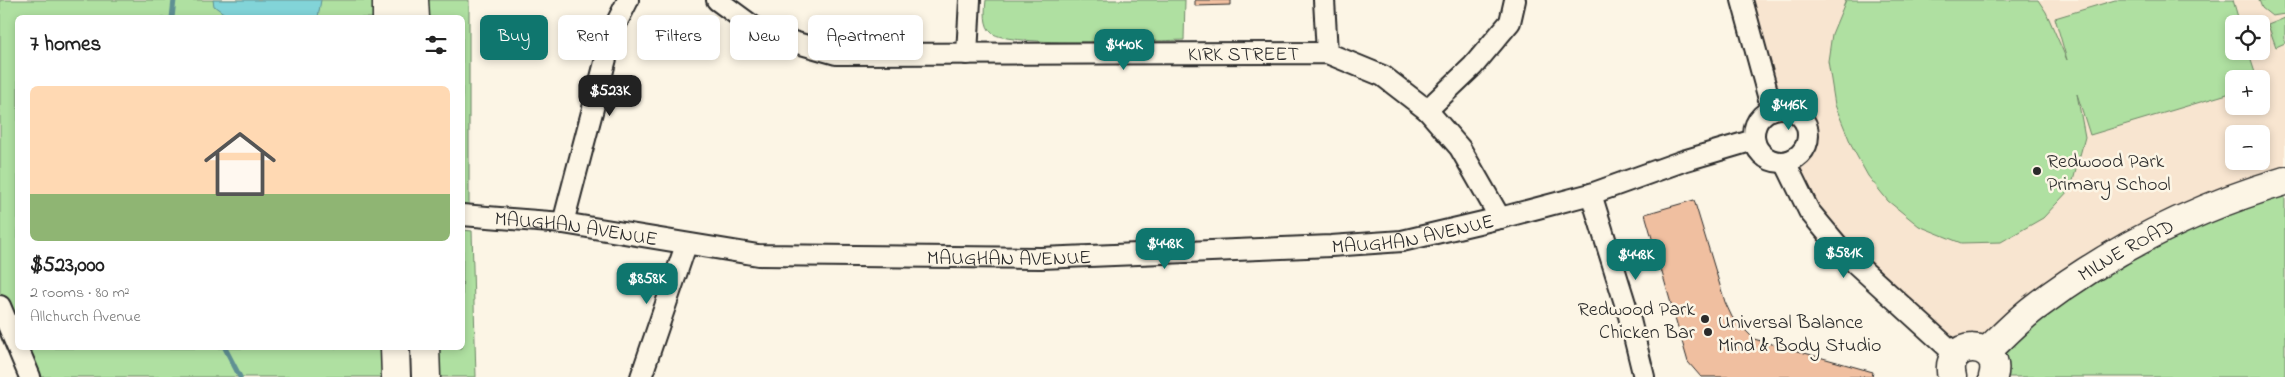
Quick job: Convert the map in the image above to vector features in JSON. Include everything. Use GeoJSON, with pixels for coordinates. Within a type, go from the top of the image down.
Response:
{"type":"FeatureCollection","features":[{"type":"Feature","properties":{"kind":"main road"},"geometry":{"type":"LineString","coordinates":[[387,0],[387,15]]}},
{"type":"Feature","properties":{"kind":"main road"},"geometry":{"type":"LineString","coordinates":[[414,0],[415,15]]}},
{"type":"Feature","properties":{"kind":"main road","name":"MILNE ROAD"},"geometry":{"type":"LineString","coordinates":[[1990,364],[2033,308],[2104,260],[2178,219],[2222,201],[2285,180]]}},
{"type":"Feature","properties":{"kind":"main road"},"geometry":{"type":"LineString","coordinates":[[1954,366],[1962,350],[1974,347],[1990,364]]}},
{"type":"Feature","properties":{"kind":"main road"},"geometry":{"type":"LineString","coordinates":[[395,350],[396,377]]}},
{"type":"Feature","properties":{"kind":"main road"},"geometry":{"type":"LineString","coordinates":[[425,350],[426,377]]}},
{"type":"Feature","properties":{"kind":"street"},"geometry":{"type":"LineString","coordinates":[[563,223],[614,28],[628,0]]}},
{"type":"Feature","properties":{"kind":"street","name":"KIRK STREET"},"geometry":{"type":"LineString","coordinates":[[717,0],[762,32],[836,54],[1327,53],[1383,76],[1426,110],[1460,148],[1500,218]]}},
{"type":"Feature","properties":{"kind":"street"},"geometry":{"type":"LineString","coordinates":[[967,54],[970,0]]}},
{"type":"Feature","properties":{"kind":"street"},"geometry":{"type":"LineString","coordinates":[[1324,0],[1327,53]]}},
{"type":"Feature","properties":{"kind":"street"},"geometry":{"type":"LineString","coordinates":[[1426,110],[1473,66],[1510,22],[1515,0]]}},
{"type":"Feature","properties":{"kind":"street"},"geometry":{"type":"LineString","coordinates":[[1742,0],[1772,110]]}},
{"type":"Feature","properties":{"kind":"street"},"geometry":{"type":"LineString","coordinates":[[1772,110],[1790,110],[1797,114],[1807,128],[1806,146],[1802,153],[1785,162],[1778,162],[1763,155],[1754,140],[1756,125],[1765,113],[1772,110]]}},
{"type":"Feature","properties":{"kind":"street","name":"MAUGHAN AVENUE"},"geometry":{"type":"LineString","coordinates":[[465,215],[563,223],[758,255],[1041,258],[1331,246],[1402,240],[1500,218],[1591,194],[1683,161],[1754,140]]}},
{"type":"Feature","properties":{"kind":"street"},"geometry":{"type":"LineString","coordinates":[[1785,162],[1809,212],[1844,253],[1954,366]]}},
{"type":"Feature","properties":{"kind":"street"},"geometry":{"type":"LineString","coordinates":[[1591,194],[1628,316],[1644,377]]}},
{"type":"Feature","properties":{"kind":"street"},"geometry":{"type":"LineString","coordinates":[[642,377],[686,244]]}},
{"type":"Feature","properties":{"kind":"street"},"geometry":{"type":"LineString","coordinates":[[0,306],[15,342]]}},
{"type":"Feature","properties":{"kind":"street"},"geometry":{"type":"LineString","coordinates":[[19,350],[30,377]]}},
{"type":"Feature","properties":{"kind":"shaded area","name":"Redwood Park Primary School"},"geometry":{"type":"Polygon","coordinates":[[[1742,0],[2285,0],[2285,181],[1962,350],[1858,268],[1785,162],[1802,153],[1806,145],[1807,128],[1797,114],[1781,108],[1742,0]]]}},
{"type":"Feature","properties":{"kind":"green space"},"geometry":{"type":"Polygon","coordinates":[[[0,0],[387,0],[387,15],[15,15],[15,342],[0,306],[0,0]]]}},
{"type":"Feature","properties":{"kind":"green space"},"geometry":{"type":"Polygon","coordinates":[[[422,0],[469,0],[469,206],[465,205],[465,15],[422,15],[422,0]]]}},
{"type":"Feature","properties":{"kind":"green space"},"geometry":{"type":"Polygon","coordinates":[[[986,0],[1185,0],[1184,40],[1052,42],[1004,37],[992,33],[987,26],[985,18],[986,0]]]}},
{"type":"Feature","properties":{"kind":"green space"},"geometry":{"type":"Polygon","coordinates":[[[1846,0],[2038,0],[2046,12],[2067,60],[2055,18],[2115,0],[2233,0],[2237,15],[2225,15],[2225,60],[2251,60],[2254,70],[2225,70],[2225,95],[2090,135],[2077,94],[2085,137],[2071,188],[2043,218],[2001,242],[1961,243],[1919,226],[1888,201],[1868,176],[1853,149],[1835,105],[1828,61],[1832,34],[1846,0]]]}},
{"type":"Feature","properties":{"kind":"green space"},"geometry":{"type":"Polygon","coordinates":[[[2259,0],[2285,0],[2285,14],[2272,16],[2262,8],[2259,0]]]}},
{"type":"Feature","properties":{"kind":"green space"},"geometry":{"type":"Polygon","coordinates":[[[2285,18],[2285,43],[2276,47],[2270,30],[2270,24],[2285,18]]]}},
{"type":"Feature","properties":{"kind":"green space"},"geometry":{"type":"Polygon","coordinates":[[[2285,180],[2285,377],[1993,377],[1994,364],[2033,308],[2285,180]]]}},
{"type":"Feature","properties":{"kind":"green space"},"geometry":{"type":"Polygon","coordinates":[[[465,230],[472,231],[476,377],[433,377],[432,350],[465,350],[465,230]]]}},
{"type":"Feature","properties":{"kind":"green space"},"geometry":{"type":"Polygon","coordinates":[[[19,350],[395,350],[396,377],[30,377],[19,350]]]}},
{"type":"Feature","properties":{"kind":"water"},"geometry":{"type":"Polygon","coordinates":[[[213,0],[321,0],[318,15],[226,15],[214,6],[213,0]]]}},
{"type":"Feature","properties":{"kind":"building"},"geometry":{"type":"Polygon","coordinates":[[[1195,0],[1231,0],[1231,5],[1195,6],[1195,0]]]}},
{"type":"Feature","properties":{"kind":"building"},"geometry":{"type":"Polygon","coordinates":[[[1694,200],[1725,302],[1732,317],[1754,339],[1873,372],[1872,377],[1701,377],[1688,362],[1645,214],[1694,200]]]}},
{"type":"Feature","properties":{"kind":"waterway"},"geometry":{"type":"LineString","coordinates":[[172,15],[174,0]]}},
{"type":"Feature","properties":{"kind":"waterway"},"geometry":{"type":"LineString","coordinates":[[226,350],[240,377]]}},
{"type":"Feature","properties":{"kind":"place","name":"Redwood Park Primary School"},"geometry":{"type":"Point","coordinates":[2037,171]}},
{"type":"Feature","properties":{"kind":"place","name":"Redwood Park Chicken Bar"},"geometry":{"type":"Point","coordinates":[1705,319]}},
{"type":"Feature","properties":{"kind":"place","name":"Universal Balance Mind & Body Studio"},"geometry":{"type":"Point","coordinates":[1708,332]}}]}
